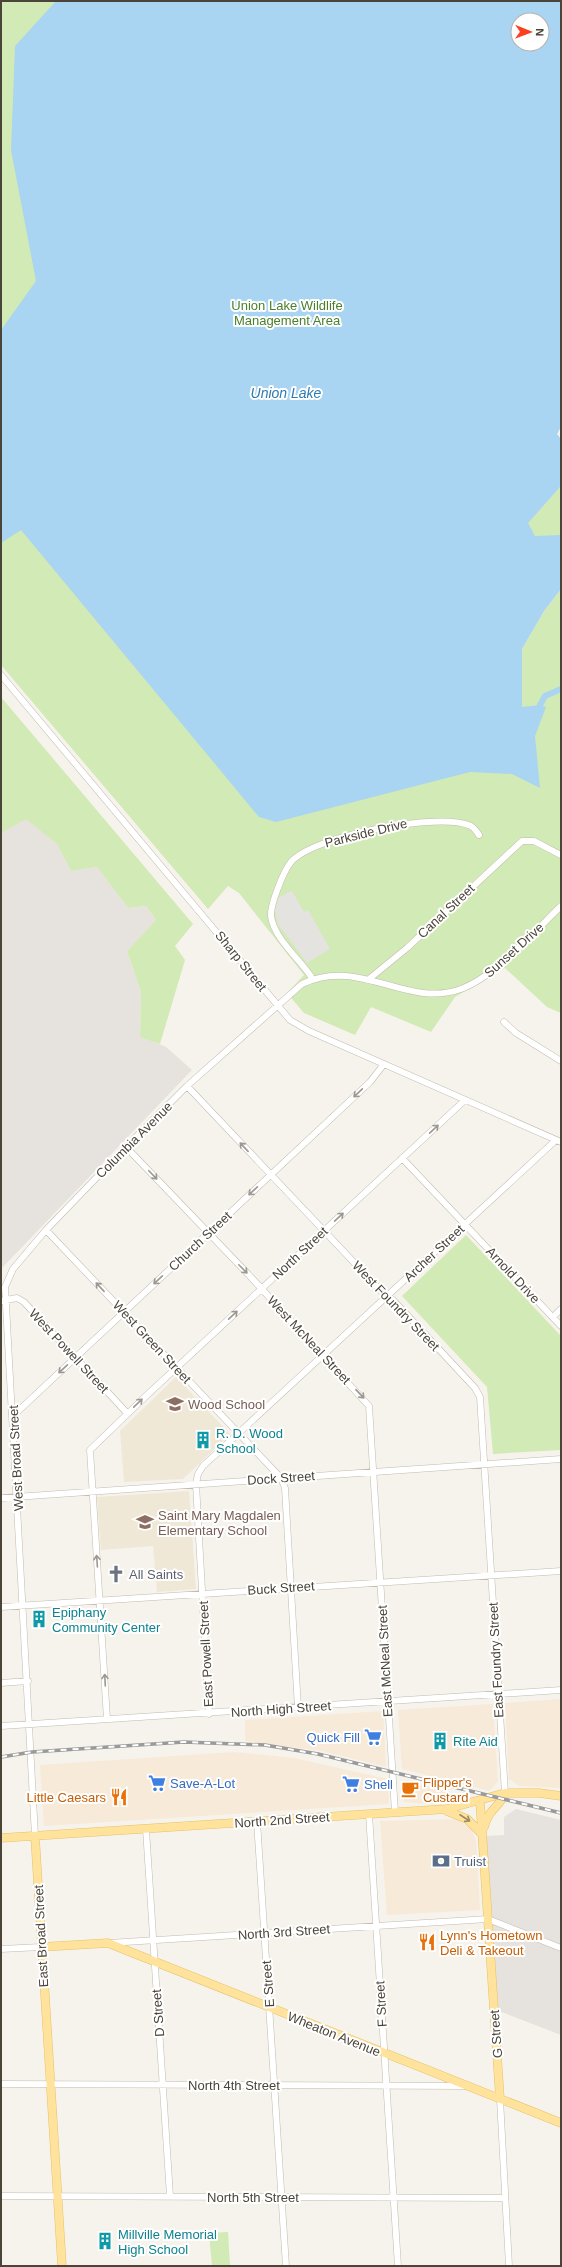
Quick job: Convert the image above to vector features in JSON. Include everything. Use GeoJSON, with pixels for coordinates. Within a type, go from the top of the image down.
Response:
{"type":"FeatureCollection","features":[{"type":"Feature","properties":{"kind":"main road","name":"North 2nd Street"},"geometry":{"type":"LineString","coordinates":[[1,1838],[444,1810],[505,1794],[539,1793],[561,1796]]}},
{"type":"Feature","properties":{"kind":"main road"},"geometry":{"type":"LineString","coordinates":[[444,1810],[467,1819],[482,1834],[490,1810],[503,1799],[505,1794]]}},
{"type":"Feature","properties":{"kind":"main road","name":"G Street"},"geometry":{"type":"LineString","coordinates":[[480,1801],[500,2099]]}},
{"type":"Feature","properties":{"kind":"main road","name":"East Broad Street"},"geometry":{"type":"LineString","coordinates":[[35,1836],[62,2266]]}},
{"type":"Feature","properties":{"kind":"main road","name":"North 3rd Street"},"geometry":{"type":"LineString","coordinates":[[41,1947],[108,1943]]}},
{"type":"Feature","properties":{"kind":"main road","name":"Wheaton Avenue"},"geometry":{"type":"LineString","coordinates":[[108,1943],[384,2054],[561,2123]]}},
{"type":"Feature","properties":{"kind":"street","name":"Sharp Street"},"geometry":{"type":"LineString","coordinates":[[1,675],[277,1005],[296,1025],[559,1141]]}},
{"type":"Feature","properties":{"kind":"street","name":"Parkside Drive"},"geometry":{"type":"LineString","coordinates":[[312,978],[280,936],[271,915],[278,890],[291,862],[324,842],[388,826],[419,821],[471,826],[479,835]]}},
{"type":"Feature","properties":{"kind":"street","name":"Canal Street"},"geometry":{"type":"LineString","coordinates":[[369,979],[403,951],[522,841],[534,841],[561,855]]}},
{"type":"Feature","properties":{"kind":"street","name":"Sunset Drive"},"geometry":{"type":"LineString","coordinates":[[312,978],[332,974],[346,974],[427,993],[461,989],[490,973],[561,906]]}},
{"type":"Feature","properties":{"kind":"street","name":"Columbia Avenue"},"geometry":{"type":"LineString","coordinates":[[5,1287],[13,1269],[46,1230],[126,1147],[187,1086],[297,987],[312,978]]}},
{"type":"Feature","properties":{"kind":"street"},"geometry":{"type":"LineString","coordinates":[[504,1022],[516,1032],[561,1061]]}},
{"type":"Feature","properties":{"kind":"street","name":"Church Street"},"geometry":{"type":"LineString","coordinates":[[14,1415],[370,1082],[384,1064]]}},
{"type":"Feature","properties":{"kind":"street","name":"West Foundry Street"},"geometry":{"type":"LineString","coordinates":[[187,1086],[477,1391],[480,1400],[490,1575]]}},
{"type":"Feature","properties":{"kind":"street","name":"North Street"},"geometry":{"type":"LineString","coordinates":[[107,1719],[90,1454],[93,1447],[127,1413],[466,1100]]}},
{"type":"Feature","properties":{"kind":"street","name":"Archer Street"},"geometry":{"type":"LineString","coordinates":[[196,1484],[200,1471],[238,1434],[465,1224],[559,1141]]}},
{"type":"Feature","properties":{"kind":"street","name":"West McNeal Street"},"geometry":{"type":"LineString","coordinates":[[126,1147],[262,1288],[369,1406],[381,1582]]}},
{"type":"Feature","properties":{"kind":"street","name":"Arnold Drive"},"geometry":{"type":"LineString","coordinates":[[402,1158],[561,1326]]}},
{"type":"Feature","properties":{"kind":"street","name":"West Green Street"},"geometry":{"type":"LineString","coordinates":[[46,1230],[281,1478]]}},
{"type":"Feature","properties":{"kind":"street","name":"West Broad Street"},"geometry":{"type":"LineString","coordinates":[[5,1287],[4,1300],[14,1415],[23,1605]]}},
{"type":"Feature","properties":{"kind":"street","name":"West Powell Street"},"geometry":{"type":"LineString","coordinates":[[4,1300],[17,1298],[24,1302],[127,1413]]}},
{"type":"Feature","properties":{"kind":"street"},"geometry":{"type":"LineString","coordinates":[[553,1317],[561,1309]]}},
{"type":"Feature","properties":{"kind":"street","name":"Dock Street"},"geometry":{"type":"LineString","coordinates":[[1,1498],[374,1470],[561,1459]]}},
{"type":"Feature","properties":{"kind":"street"},"geometry":{"type":"LineString","coordinates":[[281,1478],[285,1488],[298,1708]]}},
{"type":"Feature","properties":{"kind":"street"},"geometry":{"type":"LineString","coordinates":[[196,1484],[203,1594]]}},
{"type":"Feature","properties":{"kind":"street","name":"Buck Street"},"geometry":{"type":"LineString","coordinates":[[1,1607],[561,1571]]}},
{"type":"Feature","properties":{"kind":"street","name":"East Foundry Street"},"geometry":{"type":"LineString","coordinates":[[490,1575],[505,1794]]}},
{"type":"Feature","properties":{"kind":"street","name":"East McNeal Street"},"geometry":{"type":"LineString","coordinates":[[381,1582],[395,1812]]}},
{"type":"Feature","properties":{"kind":"street","name":"East Powell Street"},"geometry":{"type":"LineString","coordinates":[[203,1594],[209,1714]]}},
{"type":"Feature","properties":{"kind":"street","name":"East Broad Street"},"geometry":{"type":"LineString","coordinates":[[23,1605],[35,1836]]}},
{"type":"Feature","properties":{"kind":"street"},"geometry":{"type":"LineString","coordinates":[[1,1683],[28,1681]]}},
{"type":"Feature","properties":{"kind":"street","name":"North High Street"},"geometry":{"type":"LineString","coordinates":[[1,1726],[209,1714],[561,1690]]}},
{"type":"Feature","properties":{"kind":"street","name":"F Street"},"geometry":{"type":"LineString","coordinates":[[369,1814],[398,2266]]}},
{"type":"Feature","properties":{"kind":"street","name":"E Street"},"geometry":{"type":"LineString","coordinates":[[257,1821],[286,2266]]}},
{"type":"Feature","properties":{"kind":"street","name":"D Street"},"geometry":{"type":"LineString","coordinates":[[146,1829],[170,2196]]}},
{"type":"Feature","properties":{"kind":"street","name":"North 3rd Street"},"geometry":{"type":"LineString","coordinates":[[108,1943],[488,1920],[561,1948]]}},
{"type":"Feature","properties":{"kind":"street","name":"North 3rd Street"},"geometry":{"type":"LineString","coordinates":[[1,1949],[41,1947]]}},
{"type":"Feature","properties":{"kind":"street","name":"North 4th Street"},"geometry":{"type":"LineString","coordinates":[[1,2084],[466,2086]]}},
{"type":"Feature","properties":{"kind":"street","name":"G Street"},"geometry":{"type":"LineString","coordinates":[[500,2099],[509,2266]]}},
{"type":"Feature","properties":{"kind":"street","name":"North 5th Street"},"geometry":{"type":"LineString","coordinates":[[1,2196],[506,2198]]}},
{"type":"Feature","properties":{"kind":"shaded area"},"geometry":{"type":"Polygon","coordinates":[[[26,818],[57,844],[71,871],[97,867],[128,908],[146,906],[156,920],[127,951],[141,992],[140,1036],[166,1047],[192,1070],[1,1269],[1,833],[26,818]]]}},
{"type":"Feature","properties":{"kind":"shaded area"},"geometry":{"type":"Polygon","coordinates":[[[292,891],[304,912],[308,910],[330,949],[307,963],[278,924],[275,910],[279,897],[292,891]]]}},
{"type":"Feature","properties":{"kind":"shaded area","name":"Wood School"},"geometry":{"type":"Polygon","coordinates":[[[176,1377],[230,1434],[183,1479],[124,1482],[120,1431],[176,1377]]]}},
{"type":"Feature","properties":{"kind":"shaded area","name":"Saint Mary Magdalen Elementary School"},"geometry":{"type":"Polygon","coordinates":[[[189,1491],[196,1589],[157,1592],[153,1546],[101,1550],[97,1497],[189,1491]]]}},
{"type":"Feature","properties":{"kind":"shaded area"},"geometry":{"type":"Polygon","coordinates":[[[561,1699],[561,1788],[519,1786],[509,1779],[505,1703],[561,1699]]]}},
{"type":"Feature","properties":{"kind":"shaded area"},"geometry":{"type":"Polygon","coordinates":[[[493,1704],[498,1781],[490,1791],[402,1769],[398,1710],[493,1704]]]}},
{"type":"Feature","properties":{"kind":"shaded area"},"geometry":{"type":"Polygon","coordinates":[[[383,1711],[386,1767],[322,1751],[245,1741],[245,1720],[383,1711]]]}},
{"type":"Feature","properties":{"kind":"shaded area"},"geometry":{"type":"Polygon","coordinates":[[[234,1752],[294,1758],[388,1779],[389,1804],[44,1826],[40,1765],[234,1752]]]}},
{"type":"Feature","properties":{"kind":"shaded area"},"geometry":{"type":"Polygon","coordinates":[[[401,1781],[466,1796],[440,1805],[404,1802],[401,1781]]]}},
{"type":"Feature","properties":{"kind":"shaded area"},"geometry":{"type":"Polygon","coordinates":[[[516,1809],[561,1820],[561,2035],[494,2009],[483,1836],[504,1835],[504,1817],[516,1809]]]}},
{"type":"Feature","properties":{"kind":"shaded area"},"geometry":{"type":"Polygon","coordinates":[[[458,1819],[472,1830],[476,1841],[480,1910],[387,1915],[380,1821],[458,1819]]]}},
{"type":"Feature","properties":{"kind":"green space","name":"Union Lake"},"geometry":{"type":"Polygon","coordinates":[[[1,1],[561,1],[525,521],[532,530],[527,523],[561,486],[561,582],[521,646],[522,706],[522,649],[544,611],[561,589],[561,1013],[547,1007],[505,968],[455,997],[431,1032],[371,1007],[355,1035],[304,1013],[287,993],[304,975],[239,893],[228,886],[208,909],[1,665],[1,1]]]}},
{"type":"Feature","properties":{"kind":"green space"},"geometry":{"type":"Polygon","coordinates":[[[1,697],[193,924],[175,946],[185,960],[160,1044],[140,1037],[141,992],[127,951],[156,920],[146,906],[128,908],[97,867],[71,871],[57,844],[26,819],[1,833],[1,697]]]}},
{"type":"Feature","properties":{"kind":"green space"},"geometry":{"type":"Polygon","coordinates":[[[466,1235],[561,1336],[561,1450],[493,1454],[487,1387],[402,1296],[466,1235]]]}},
{"type":"Feature","properties":{"kind":"green space"},"geometry":{"type":"Polygon","coordinates":[[[228,2232],[230,2265],[284,2266],[212,2266],[209,2233],[228,2232]]]}},
{"type":"Feature","properties":{"kind":"water","name":"Union Lake"},"geometry":{"type":"Polygon","coordinates":[[[56,1],[561,1],[561,427],[557,434],[561,439],[561,486],[528,523],[535,536],[561,535],[561,589],[544,611],[522,649],[522,707],[540,705],[546,707],[535,736],[540,788],[512,774],[470,772],[276,822],[259,817],[21,530],[1,543],[1,330],[36,281],[11,150],[15,46],[56,1]]]}},
{"type":"Feature","properties":{"kind":"waterway"},"geometry":{"type":"LineString","coordinates":[[540,705],[545,696],[561,689]]}},
{"type":"Feature","properties":{"kind":"railway"},"geometry":{"type":"LineString","coordinates":[[1,1757],[32,1752],[184,1742],[265,1745],[318,1754],[561,1813]]}},
{"type":"Feature","properties":{"kind":"place","name":"Wood School"},"geometry":{"type":"Point","coordinates":[175,1404]}},
{"type":"Feature","properties":{"kind":"place","name":"R. D. Wood School"},"geometry":{"type":"Point","coordinates":[203,1440]}},
{"type":"Feature","properties":{"kind":"place","name":"Saint Mary Magdalen Elementary School"},"geometry":{"type":"Point","coordinates":[145,1522]}},
{"type":"Feature","properties":{"kind":"place","name":"All Saints"},"geometry":{"type":"Point","coordinates":[116,1574]}},
{"type":"Feature","properties":{"kind":"place","name":"Epiphany Community Center"},"geometry":{"type":"Point","coordinates":[39,1619]}},
{"type":"Feature","properties":{"kind":"place","name":"Quick Fill"},"geometry":{"type":"Point","coordinates":[373,1737]}},
{"type":"Feature","properties":{"kind":"place","name":"Rite Aid"},"geometry":{"type":"Point","coordinates":[440,1741]}},
{"type":"Feature","properties":{"kind":"place","name":"Save-A-Lot"},"geometry":{"type":"Point","coordinates":[157,1783]}},
{"type":"Feature","properties":{"kind":"place","name":"Shell"},"geometry":{"type":"Point","coordinates":[351,1784]}},
{"type":"Feature","properties":{"kind":"place","name":"Flipper's Custard"},"geometry":{"type":"Point","coordinates":[410,1789]}},
{"type":"Feature","properties":{"kind":"place","name":"Little Caesars"},"geometry":{"type":"Point","coordinates":[119,1797]}},
{"type":"Feature","properties":{"kind":"place","name":"Truist"},"geometry":{"type":"Point","coordinates":[441,1861]}},
{"type":"Feature","properties":{"kind":"place","name":"Lynn's Hometown Deli & Takeout"},"geometry":{"type":"Point","coordinates":[427,1942]}},
{"type":"Feature","properties":{"kind":"place","name":"Millville Memorial High School"},"geometry":{"type":"Point","coordinates":[105,2241]}},
{"type":"Feature","properties":{"kind":"park label","name":"Union Lake Wildlife Management Area"},"geometry":{"type":"Point","coordinates":[287,312]}}]}
